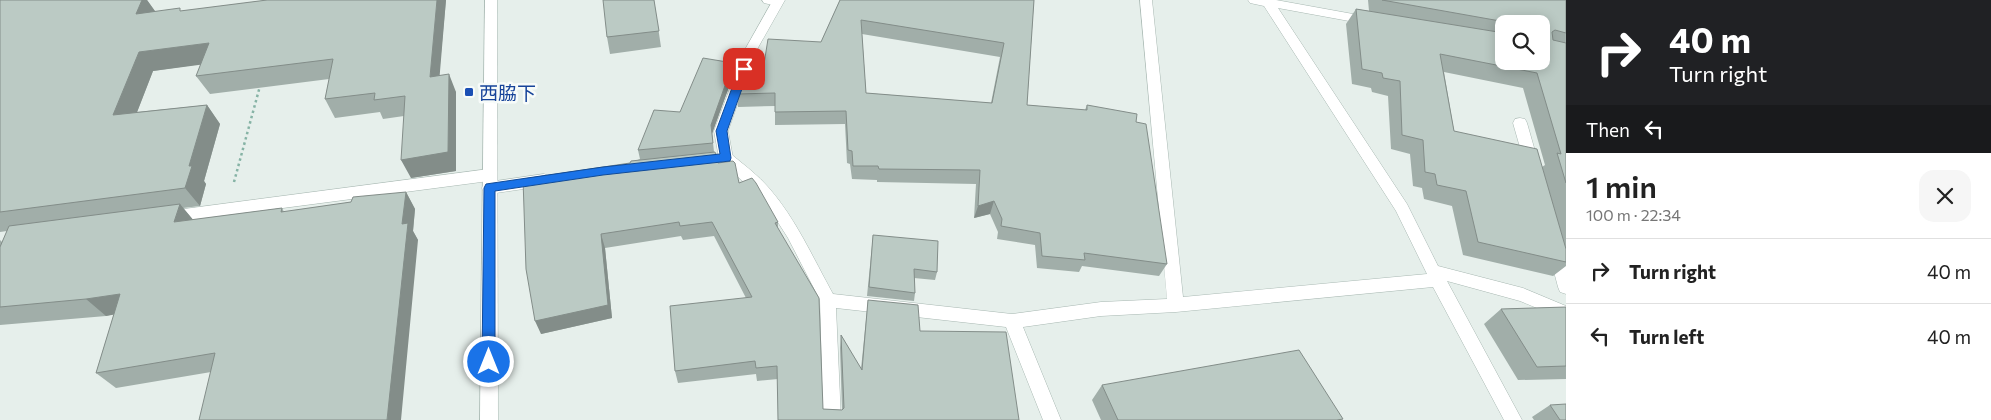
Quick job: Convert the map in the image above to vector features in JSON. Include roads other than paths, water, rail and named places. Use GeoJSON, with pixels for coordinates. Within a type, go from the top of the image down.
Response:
{"type":"FeatureCollection","features":[{"type":"Feature","properties":{"kind":"street"},"geometry":{"type":"LineString","coordinates":[[488,420],[491,0]]}},
{"type":"Feature","properties":{"kind":"street"},"geometry":{"type":"LineString","coordinates":[[1146,0],[1176,306]]}},
{"type":"Feature","properties":{"kind":"street"},"geometry":{"type":"LineString","coordinates":[[775,1],[749,53],[721,131],[726,158],[747,174],[768,197],[792,234],[828,300],[832,420]]}},
{"type":"Feature","properties":{"kind":"street"},"geometry":{"type":"LineString","coordinates":[[1263,1],[1386,23]]}},
{"type":"Feature","properties":{"kind":"street"},"geometry":{"type":"LineString","coordinates":[[1263,1],[1402,208],[1435,276],[1513,420]]}},
{"type":"Feature","properties":{"kind":"street"},"geometry":{"type":"LineString","coordinates":[[1520,123],[1536,178]]}},
{"type":"Feature","properties":{"kind":"street"},"geometry":{"type":"LineString","coordinates":[[678,163],[726,158]]}},
{"type":"Feature","properties":{"kind":"street"},"geometry":{"type":"LineString","coordinates":[[159,219],[489,182],[556,178]]}},
{"type":"Feature","properties":{"kind":"street"},"geometry":{"type":"LineString","coordinates":[[1551,232],[1566,287]]}},
{"type":"Feature","properties":{"kind":"street"},"geometry":{"type":"LineString","coordinates":[[828,300],[1012,321],[1101,309],[1176,306],[1435,276],[1523,295],[1566,313]]}},
{"type":"Feature","properties":{"kind":"street"},"geometry":{"type":"LineString","coordinates":[[1012,321],[1052,420]]}},
{"type":"Feature","properties":{"kind":"place","name":"西脇下"},"geometry":{"type":"Point","coordinates":[469,92]}}]}
